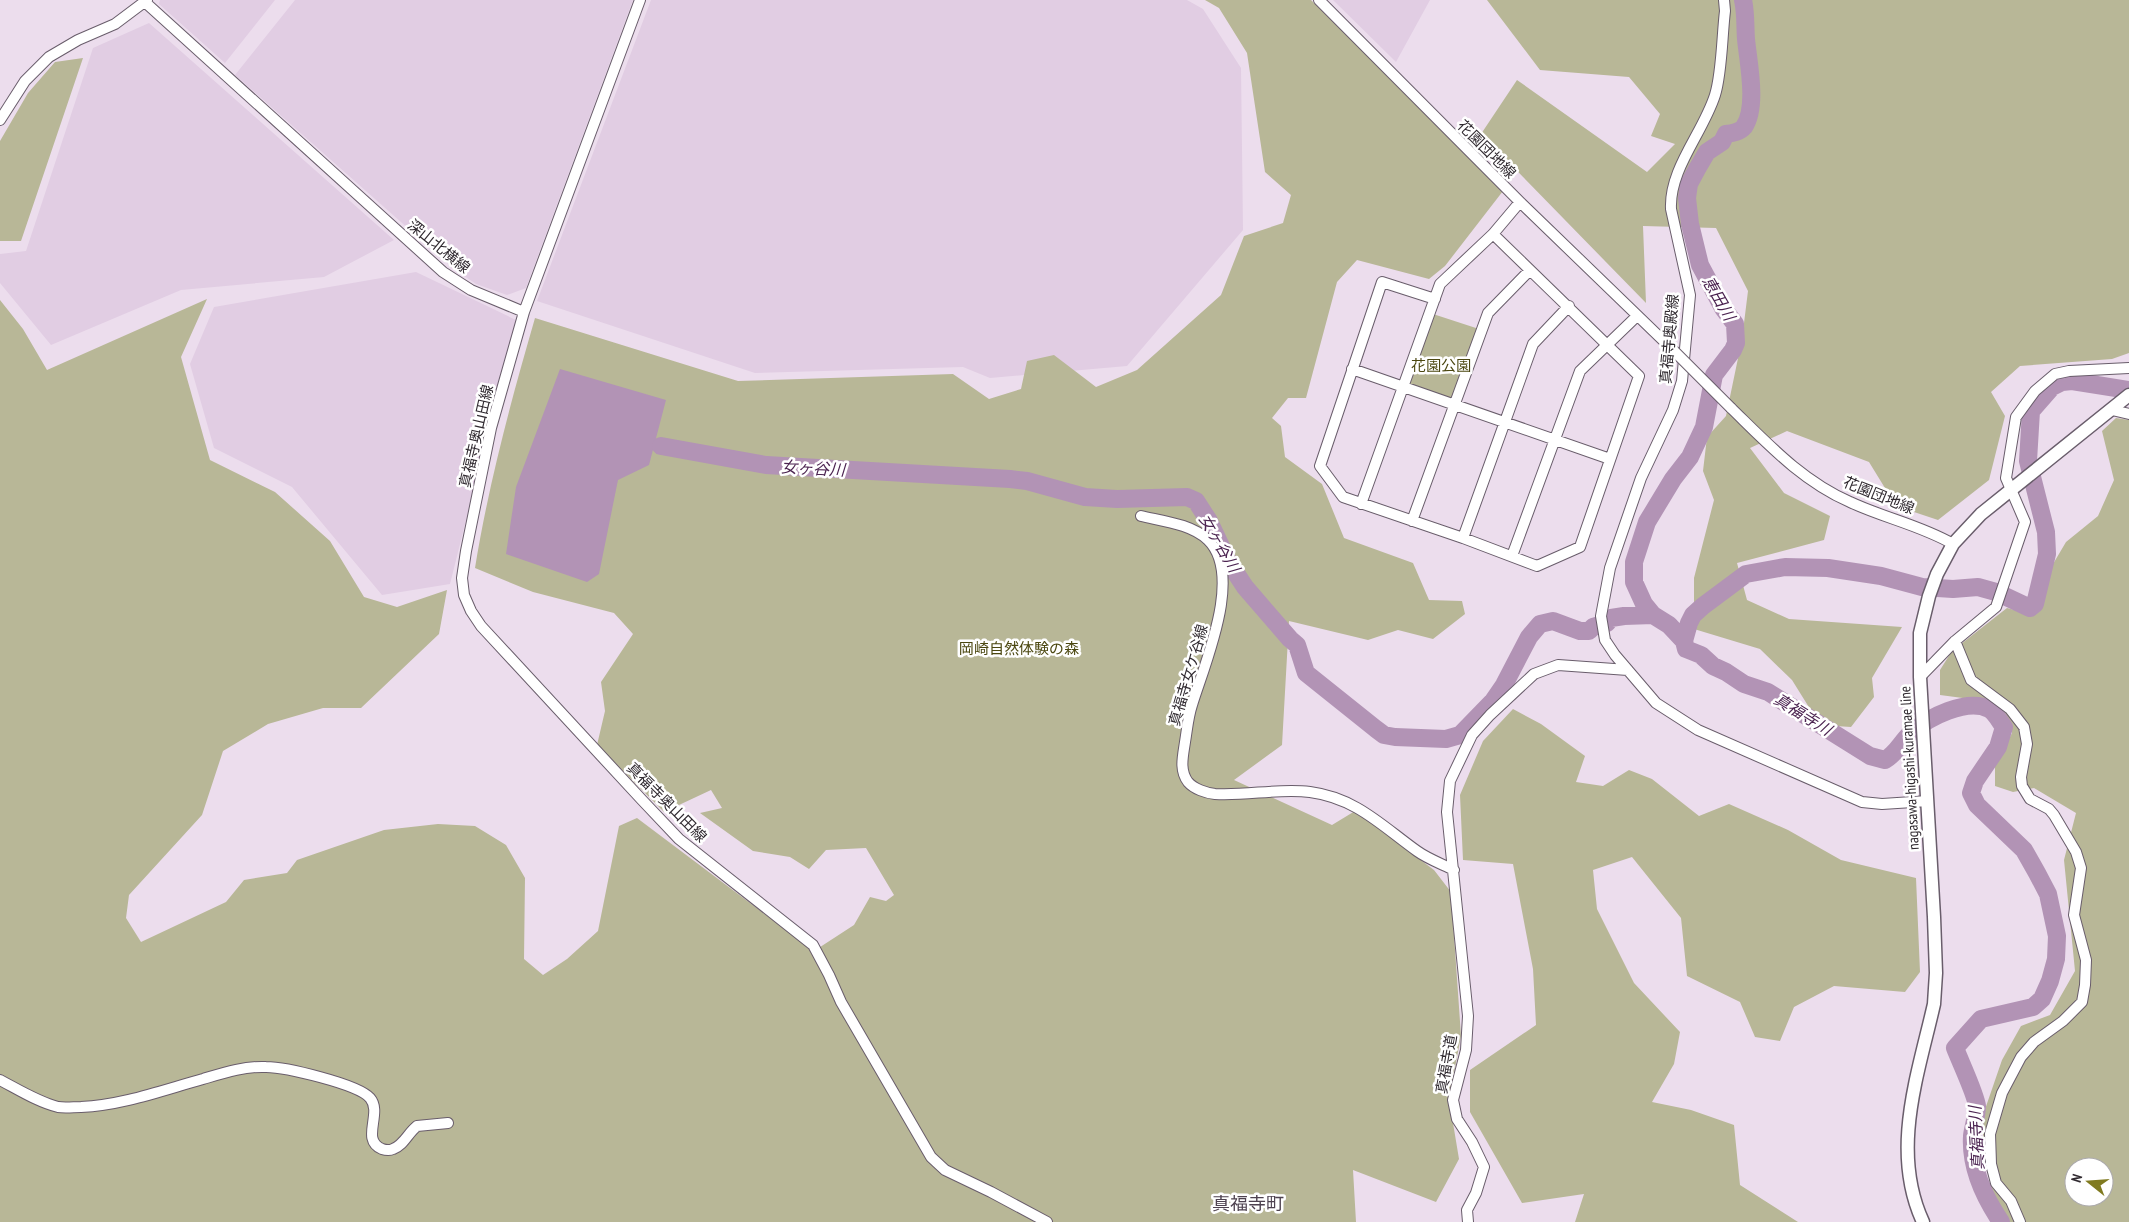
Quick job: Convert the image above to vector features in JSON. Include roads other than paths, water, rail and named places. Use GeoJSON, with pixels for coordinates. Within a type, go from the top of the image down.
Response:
{"type":"FeatureCollection","features":[{"type":"Feature","properties":{"kind":"main road","name":"nagasawa-higashi-kuramae line"},"geometry":{"type":"LineString","coordinates":[[1923,1222],[1910,1180],[1907,1145],[1910,1110],[1936,990],[1934,917],[1920,677],[1920,633],[1929,596],[1936,574],[1952,544],[1981,514],[2129,395]]}},
{"type":"Feature","properties":{"kind":"street"},"geometry":{"type":"LineString","coordinates":[[524,312],[640,0]]}},
{"type":"Feature","properties":{"kind":"street","name":"花園団地線"},"geometry":{"type":"LineString","coordinates":[[1319,0],[1520,202],[1796,470],[1816,484],[1851,503],[1923,529],[1952,544]]}},
{"type":"Feature","properties":{"kind":"street","name":"真福寺奥殿線"},"geometry":{"type":"LineString","coordinates":[[1724,0],[1725,11],[1716,93],[1704,122],[1674,182],[1670,196],[1671,209],[1690,295],[1682,381],[1673,410],[1648,461],[1615,549],[1602,605],[1601,623],[1605,640],[1615,655],[1656,703],[1698,730],[1862,802],[1882,804],[1928,801]]}},
{"type":"Feature","properties":{"kind":"street"},"geometry":{"type":"LineString","coordinates":[[0,120],[25,81],[49,57],[78,40],[115,24],[146,1]]}},
{"type":"Feature","properties":{"kind":"street","name":"深山北横線"},"geometry":{"type":"LineString","coordinates":[[146,1],[443,272],[471,290],[524,312]]}},
{"type":"Feature","properties":{"kind":"street"},"geometry":{"type":"LineString","coordinates":[[1361,504],[1440,284],[1493,234],[1520,202]]}},
{"type":"Feature","properties":{"kind":"street"},"geometry":{"type":"LineString","coordinates":[[1435,299],[1382,282],[1320,466],[1343,497],[1464,538],[1537,566],[1580,547],[1638,376],[1569,306],[1493,234]]}},
{"type":"Feature","properties":{"kind":"street"},"geometry":{"type":"LineString","coordinates":[[1412,521],[1488,313],[1530,270]]}},
{"type":"Feature","properties":{"kind":"street"},"geometry":{"type":"LineString","coordinates":[[1464,538],[1533,344],[1569,306]]}},
{"type":"Feature","properties":{"kind":"street","name":"真福寺奥山田線"},"geometry":{"type":"LineString","coordinates":[[524,312],[491,428],[466,551],[462,578],[464,595],[471,611],[481,626],[680,839],[813,944],[840,1002],[931,1157],[945,1170],[1047,1222]]}},
{"type":"Feature","properties":{"kind":"street"},"geometry":{"type":"LineString","coordinates":[[1512,556],[1580,371],[1637,316]]}},
{"type":"Feature","properties":{"kind":"street"},"geometry":{"type":"LineString","coordinates":[[1352,368],[1610,459]]}},
{"type":"Feature","properties":{"kind":"street"},"geometry":{"type":"LineString","coordinates":[[1920,677],[1955,641],[1998,604],[2025,522],[2015,486],[2006,478],[2016,417],[2035,391],[2055,374],[2069,371],[2129,368]]}},
{"type":"Feature","properties":{"kind":"street"},"geometry":{"type":"LineString","coordinates":[[2115,407],[2129,414]]}},
{"type":"Feature","properties":{"kind":"street","name":"真福寺女ケ谷線"},"geometry":{"type":"LineString","coordinates":[[1141,516],[1202,534],[1214,547],[1220,563],[1223,587],[1221,614],[1191,708],[1184,750],[1182,771],[1190,783],[1202,790],[1215,794],[1283,790],[1311,792],[1331,797],[1354,805],[1419,852],[1454,870]]}},
{"type":"Feature","properties":{"kind":"street"},"geometry":{"type":"LineString","coordinates":[[1955,641],[1971,680],[2010,709],[2024,727],[2027,744],[2021,777],[2022,786],[2030,799],[2049,809],[2054,815],[2076,852],[2081,868],[2074,915],[2086,960],[2082,1002],[2063,1021],[2034,1042],[2022,1057],[2002,1093],[1990,1134],[1991,1164],[1996,1183],[2011,1201],[2020,1222]]}},
{"type":"Feature","properties":{"kind":"street","name":"真福寺道"},"geometry":{"type":"LineString","coordinates":[[1468,1222],[1467,1210],[1476,1193],[1484,1167],[1458,1119],[1453,1100],[1466,1050],[1468,1016],[1447,812],[1450,781],[1472,735],[1490,715],[1534,674],[1558,665],[1628,670]]}},
{"type":"Feature","properties":{"kind":"street"},"geometry":{"type":"LineString","coordinates":[[0,1080],[42,1102],[61,1108],[118,1103],[241,1068],[265,1066],[302,1073],[355,1089],[369,1096],[374,1104],[371,1136],[373,1142],[378,1147],[386,1150],[393,1149],[401,1144],[417,1126],[448,1123]]}},
{"type":"Feature","properties":{"kind":"waterway","name":"恵田川"},"geometry":{"type":"LineString","coordinates":[[1684,641],[1669,625],[1653,615],[1644,604],[1634,582],[1634,562],[1647,522],[1673,479],[1690,457],[1704,427],[1714,375],[1736,343],[1735,324],[1723,308],[1700,265],[1690,224],[1687,198],[1689,184],[1707,152],[1722,142],[1726,134],[1742,129],[1751,108],[1751,84],[1743,0]]}},
{"type":"Feature","properties":{"kind":"waterway","name":"真福寺川"},"geometry":{"type":"LineString","coordinates":[[2001,1222],[1989,1203],[1976,1171],[1973,1159],[1972,1136],[1977,1106],[1955,1048],[1981,1019],[2033,1007],[2042,999],[2050,981],[2056,959],[2057,936],[2048,894],[2024,850],[1977,805],[1971,793],[1975,781],[1998,747],[2004,727],[1989,709],[1980,706],[1959,708],[1937,715],[1918,727],[1885,760],[1870,756],[1768,692],[1744,684],[1713,666],[1701,655],[1686,649],[1684,641],[1693,615],[1746,574],[1785,567],[1828,568],[1881,576],[1922,587],[1953,589],[1978,587],[1996,592],[2030,608],[2035,604],[2047,554],[2046,532],[2028,461],[2031,411],[2052,387],[2062,382],[2072,381],[2129,390]]}},
{"type":"Feature","properties":{"kind":"waterway","name":"女ヶ谷川"},"geometry":{"type":"LineString","coordinates":[[661,446],[766,465],[1027,481],[1085,497],[1117,499],[1187,497],[1196,501],[1209,521],[1228,561],[1245,587],[1297,645],[1306,673],[1384,735],[1395,737],[1446,739],[1460,735],[1493,701],[1504,685],[1529,637],[1540,624],[1553,621],[1580,631],[1589,631],[1593,627],[1607,623],[1611,618],[1653,615]]}},
{"type":"Feature","properties":{"kind":"district","name":"真福寺町"},"geometry":{"type":"Point","coordinates":[1248,1203]}},
{"type":"Feature","properties":{"kind":"park label","name":"花園公園"},"geometry":{"type":"Point","coordinates":[1441,365]}},
{"type":"Feature","properties":{"kind":"park label","name":"岡崎自然体験の森"},"geometry":{"type":"Point","coordinates":[1019,648]}}]}
